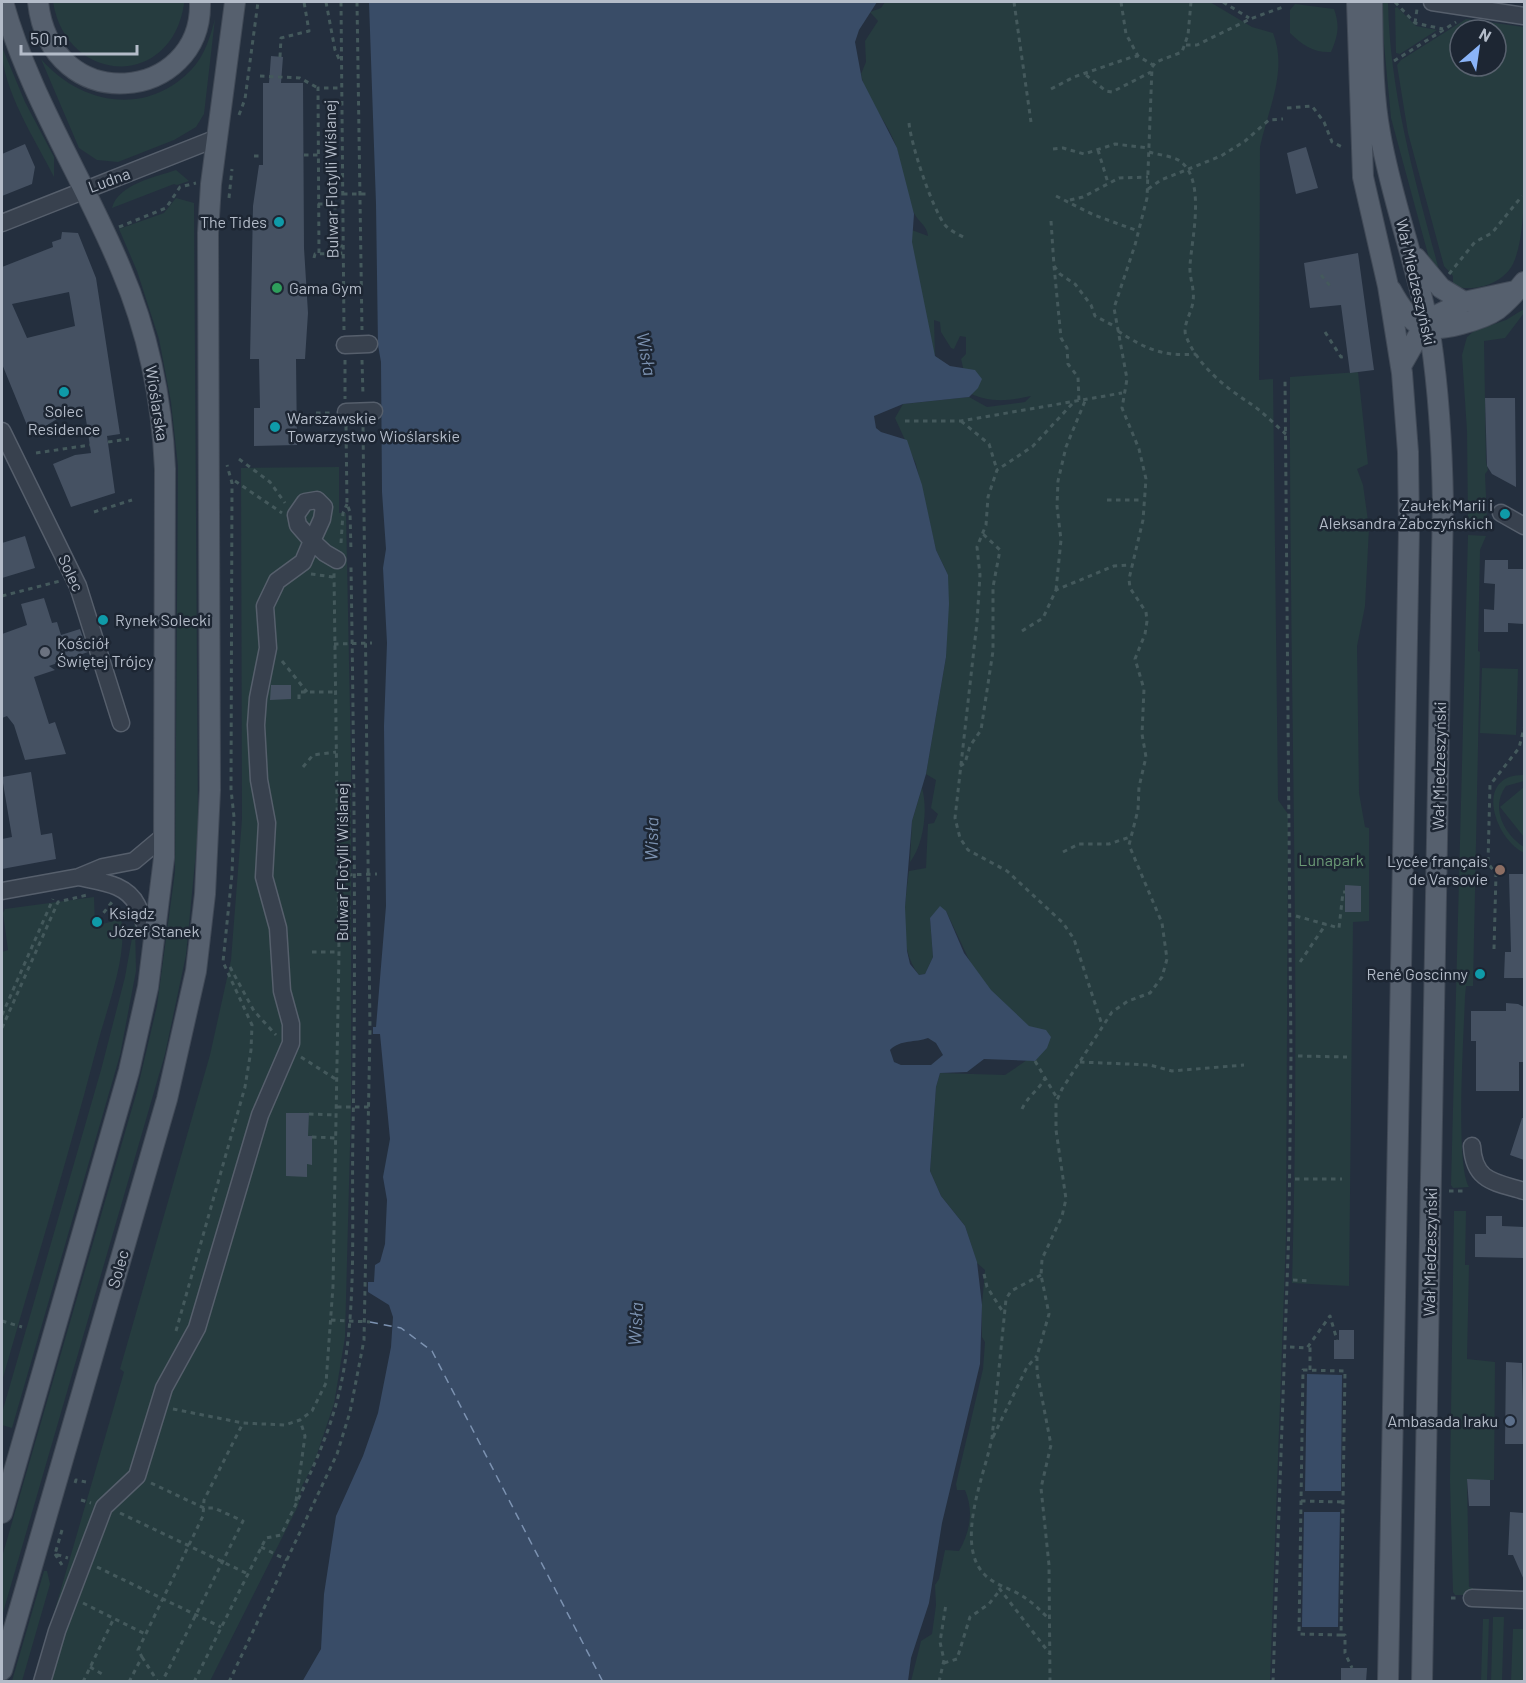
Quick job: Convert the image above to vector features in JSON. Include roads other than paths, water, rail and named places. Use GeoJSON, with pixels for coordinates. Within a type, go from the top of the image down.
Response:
{"type":"FeatureCollection","features":[{"type":"Feature","properties":{"kind":"main road","name":"Wioślarska"},"geometry":{"type":"LineString","coordinates":[[3,2],[28,74],[121,267],[140,319],[150,359],[162,427],[165,469],[165,835]]}},
{"type":"Feature","properties":{"kind":"main road"},"geometry":{"type":"LineString","coordinates":[[38,2],[45,33],[59,55],[84,75],[111,84],[141,82],[168,68],[190,42],[200,8]]}},
{"type":"Feature","properties":{"kind":"main road"},"geometry":{"type":"LineString","coordinates":[[216,138],[235,2]]}},
{"type":"Feature","properties":{"kind":"main road","name":"Wał Miedzeszyński"},"geometry":{"type":"LineString","coordinates":[[1358,2],[1363,177],[1388,286],[1401,366],[1408,453],[1409,529],[1388,1682]]}},
{"type":"Feature","properties":{"kind":"main road","name":"Wał Miedzeszyński"},"geometry":{"type":"LineString","coordinates":[[1372,2],[1374,84],[1380,132],[1410,250],[1434,363],[1442,443],[1443,503],[1422,1682]]}},
{"type":"Feature","properties":{"kind":"main road","name":"Solec"},"geometry":{"type":"LineString","coordinates":[[2,1670],[177,1059],[196,970],[207,862],[211,744],[208,233],[216,138]]}},
{"type":"Feature","properties":{"kind":"main road"},"geometry":{"type":"LineString","coordinates":[[1410,250],[1441,288],[1473,307]]}},
{"type":"Feature","properties":{"kind":"main road"},"geometry":{"type":"LineString","coordinates":[[1388,286],[1409,316],[1426,325],[1454,325]]}},
{"type":"Feature","properties":{"kind":"main road"},"geometry":{"type":"LineString","coordinates":[[1401,366],[1426,325],[1521,286]]}},
{"type":"Feature","properties":{"kind":"main road"},"geometry":{"type":"LineString","coordinates":[[1434,363],[1439,340],[1473,307]]}},
{"type":"Feature","properties":{"kind":"main road"},"geometry":{"type":"LineString","coordinates":[[2,1513],[129,1071],[144,1011],[163,881],[165,835]]}},
{"type":"Feature","properties":{"kind":"street"},"geometry":{"type":"LineString","coordinates":[[1432,2],[1524,16]]}},
{"type":"Feature","properties":{"kind":"street","name":"Ludna"},"geometry":{"type":"LineString","coordinates":[[2,223],[216,138]]}},
{"type":"Feature","properties":{"kind":"street"},"geometry":{"type":"LineString","coordinates":[[345,345],[365,344]]}},
{"type":"Feature","properties":{"kind":"street"},"geometry":{"type":"LineString","coordinates":[[340,412],[368,412]]}},
{"type":"Feature","properties":{"kind":"street","name":"Solec"},"geometry":{"type":"LineString","coordinates":[[2,430],[78,586],[121,723]]}},
{"type":"Feature","properties":{"kind":"street"},"geometry":{"type":"LineString","coordinates":[[42,1682],[71,1596],[96,1505],[136,1476],[159,1403],[197,1328],[264,1105],[290,1050],[292,1035],[282,991],[278,928],[264,877],[267,833],[259,780],[256,725],[268,648],[264,620],[269,593],[277,581],[303,562],[312,541],[324,511],[321,502],[305,501],[297,511],[298,525],[312,541],[337,560]]}},
{"type":"Feature","properties":{"kind":"street"},"geometry":{"type":"LineString","coordinates":[[1501,513],[1524,526]]}},
{"type":"Feature","properties":{"kind":"street"},"geometry":{"type":"LineString","coordinates":[[2,891],[79,877],[103,867],[134,861],[165,835]]}},
{"type":"Feature","properties":{"kind":"street"},"geometry":{"type":"LineString","coordinates":[[79,877],[112,884],[130,895],[140,912],[142,923],[155,937]]}},
{"type":"Feature","properties":{"kind":"street"},"geometry":{"type":"LineString","coordinates":[[1472,1146],[1473,1162],[1479,1173],[1486,1179],[1524,1191]]}},
{"type":"Feature","properties":{"kind":"street"},"geometry":{"type":"LineString","coordinates":[[1472,1598],[1524,1600]]}},
{"type":"Feature","properties":{"kind":"water","name":"Wisła"},"geometry":{"type":"Polygon","coordinates":[[[369,2],[877,2],[859,30],[855,42],[862,80],[897,148],[914,214],[912,242],[935,356],[950,366],[975,370],[982,379],[978,388],[969,397],[903,404],[874,416],[876,428],[881,432],[907,440],[922,485],[936,550],[948,575],[946,657],[926,774],[912,821],[905,907],[907,951],[910,964],[919,975],[925,974],[933,957],[930,918],[940,906],[946,911],[964,953],[991,990],[1029,1026],[1046,1030],[1051,1037],[1047,1048],[1035,1061],[984,1059],[967,1072],[940,1073],[936,1087],[930,1171],[941,1196],[965,1226],[977,1262],[982,1305],[980,1364],[942,1523],[929,1603],[911,1658],[908,1681],[302,1682],[321,1649],[324,1594],[336,1516],[363,1456],[378,1413],[391,1347],[393,1317],[389,1305],[368,1292],[368,1282],[374,1282],[375,1265],[380,1262],[385,1244],[387,1200],[383,1177],[390,1139],[380,1034],[373,1034],[373,1027],[376,1027],[386,906],[384,726],[387,643],[383,568],[386,549],[382,492],[369,2]],[[928,1038],[903,1043],[890,1050],[894,1062],[901,1065],[931,1065],[943,1055],[936,1043],[928,1038]]]}},
{"type":"Feature","properties":{"kind":"water"},"geometry":{"type":"Polygon","coordinates":[[[1307,1374],[1342,1375],[1341,1491],[1305,1491],[1307,1374]]]}},
{"type":"Feature","properties":{"kind":"water"},"geometry":{"type":"Polygon","coordinates":[[[1304,1512],[1340,1512],[1338,1627],[1302,1627],[1304,1512]]]}},
{"type":"Feature","properties":{"kind":"place","name":"The Tides"},"geometry":{"type":"Point","coordinates":[279,222]}},
{"type":"Feature","properties":{"kind":"place","name":"Gama Gym"},"geometry":{"type":"Point","coordinates":[277,288]}},
{"type":"Feature","properties":{"kind":"place","name":"Solec Residence"},"geometry":{"type":"Point","coordinates":[64,392]}},
{"type":"Feature","properties":{"kind":"place","name":"Warszawskie Towarzystwo Wioślarskie"},"geometry":{"type":"Point","coordinates":[275,427]}},
{"type":"Feature","properties":{"kind":"place","name":"Zaułek Marii i Aleksandra Żabczyńskich"},"geometry":{"type":"Point","coordinates":[1505,514]}},
{"type":"Feature","properties":{"kind":"place","name":"Rynek Solecki"},"geometry":{"type":"Point","coordinates":[103,620]}},
{"type":"Feature","properties":{"kind":"place","name":"Kościół Świętej Trójcy"},"geometry":{"type":"Point","coordinates":[45,652]}},
{"type":"Feature","properties":{"kind":"place","name":"Lycée français de Varsovie"},"geometry":{"type":"Point","coordinates":[1500,870]}},
{"type":"Feature","properties":{"kind":"place","name":"Ksiądz Józef Stanek"},"geometry":{"type":"Point","coordinates":[97,922]}},
{"type":"Feature","properties":{"kind":"place","name":"René Goscinny"},"geometry":{"type":"Point","coordinates":[1480,974]}},
{"type":"Feature","properties":{"kind":"place","name":"Ambasada Iraku"},"geometry":{"type":"Point","coordinates":[1510,1421]}},
{"type":"Feature","properties":{"kind":"park label","name":"Lunapark"},"geometry":{"type":"Point","coordinates":[1331,860]}}]}
